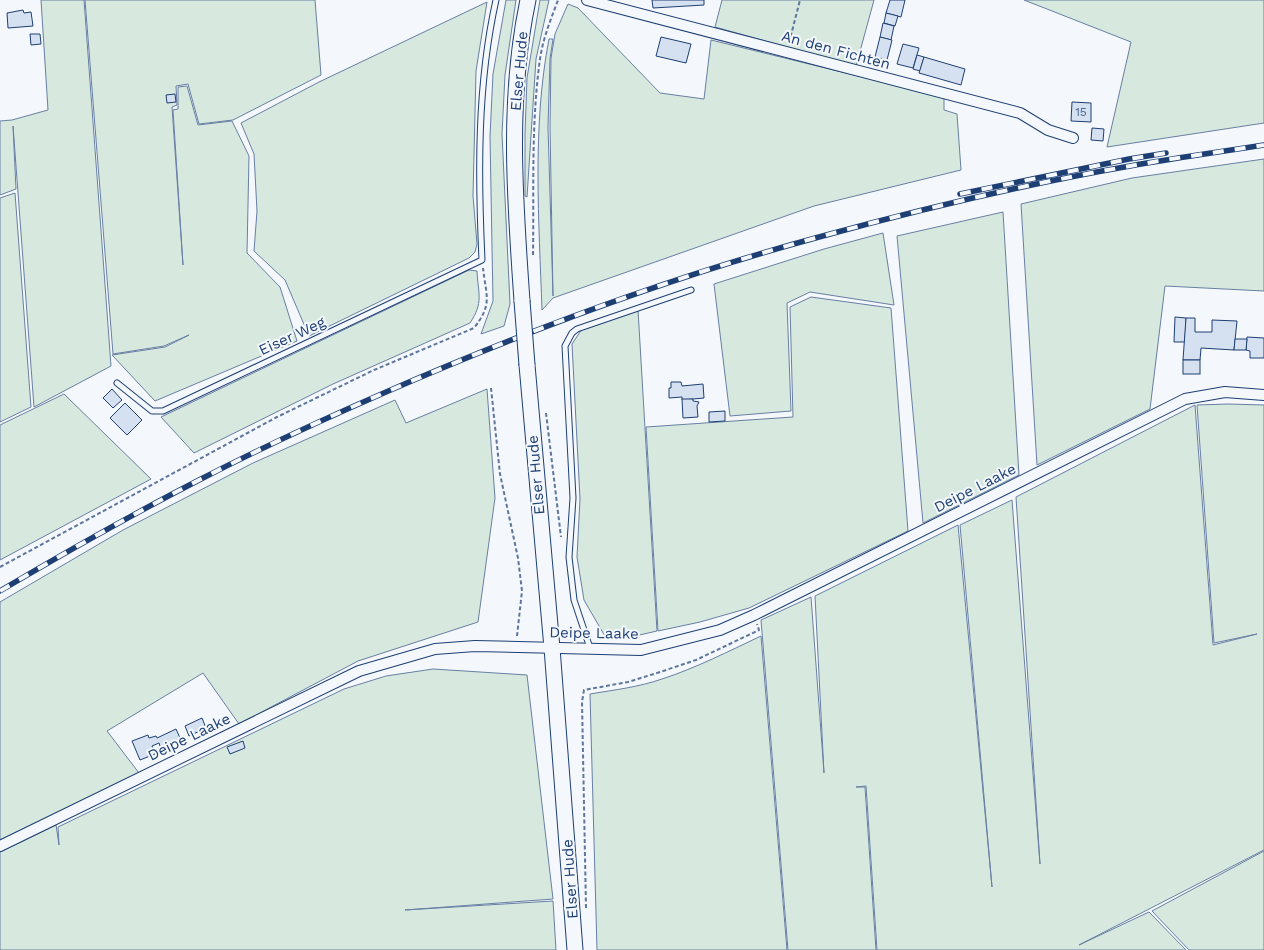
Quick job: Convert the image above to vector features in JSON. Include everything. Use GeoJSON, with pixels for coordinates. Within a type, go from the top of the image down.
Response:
{"type":"FeatureCollection","features":[{"type":"Feature","properties":{"kind":"street","name":"Elser Hude"},"geometry":{"type":"LineString","coordinates":[[528,0],[517,78],[514,133],[516,213],[575,950]]}},
{"type":"Feature","properties":{"kind":"street","name":"An den Fichten"},"geometry":{"type":"LineString","coordinates":[[588,0],[1020,113],[1048,130],[1073,138]]}},
{"type":"Feature","properties":{"kind":"street","name":"Deipe Laake"},"geometry":{"type":"LineString","coordinates":[[0,846],[359,671],[434,650],[475,646],[641,650],[720,630],[754,615],[1185,399],[1225,392],[1264,395]]}},
{"type":"Feature","properties":{"kind":"lane"},"geometry":{"type":"LineString","coordinates":[[482,260],[479,201],[480,131],[488,43],[496,0]]}},
{"type":"Feature","properties":{"kind":"lane","name":"Eiser Weg"},"geometry":{"type":"LineString","coordinates":[[117,383],[152,411],[163,411],[482,260]]}},
{"type":"Feature","properties":{"kind":"lane"},"geometry":{"type":"LineString","coordinates":[[590,648],[574,600],[569,557],[573,498],[565,353],[568,340],[577,329],[690,290]]}},
{"type":"Feature","properties":{"kind":"path"},"geometry":{"type":"LineString","coordinates":[[533,256],[535,127],[540,58],[558,0]]}},
{"type":"Feature","properties":{"kind":"path"},"geometry":{"type":"LineString","coordinates":[[787,52],[800,0]]}},
{"type":"Feature","properties":{"kind":"path"},"geometry":{"type":"LineString","coordinates":[[0,567],[277,417],[374,370],[474,328],[483,316],[488,302],[482,260]]}},
{"type":"Feature","properties":{"kind":"path"},"geometry":{"type":"LineString","coordinates":[[491,388],[500,474],[518,558],[522,591],[516,646]]}},
{"type":"Feature","properties":{"kind":"path"},"geometry":{"type":"LineString","coordinates":[[546,412],[563,552],[569,557]]}},
{"type":"Feature","properties":{"kind":"path"},"geometry":{"type":"LineString","coordinates":[[586,916],[582,702],[584,690],[628,682],[696,660],[759,630],[754,615]]}},
{"type":"Feature","properties":{"kind":"shaded area"},"geometry":{"type":"Polygon","coordinates":[[[41,0],[84,0],[111,366],[34,407],[13,126],[16,189],[0,195],[0,121],[12,120],[48,110],[41,0]]]}},
{"type":"Feature","properties":{"kind":"shaded area"},"geometry":{"type":"Polygon","coordinates":[[[85,0],[315,0],[321,75],[233,120],[199,124],[188,84],[176,86],[177,105],[172,107],[183,265],[173,110],[178,109],[178,87],[187,86],[198,125],[232,121],[249,156],[247,253],[280,287],[297,341],[155,401],[112,355],[165,347],[189,335],[164,346],[113,354],[85,0]]]}},
{"type":"Feature","properties":{"kind":"shaded area"},"geometry":{"type":"Polygon","coordinates":[[[506,0],[516,0],[505,75],[502,134],[510,304],[504,326],[481,334],[493,301],[490,136],[493,74],[506,0]]]}},
{"type":"Feature","properties":{"kind":"shaded area"},"geometry":{"type":"Polygon","coordinates":[[[540,0],[549,0],[536,59],[527,197],[525,196],[525,133],[527,78],[540,0]]]}},
{"type":"Feature","properties":{"kind":"shaded area"},"geometry":{"type":"Polygon","coordinates":[[[722,0],[874,0],[856,66],[715,27],[722,0]]]}},
{"type":"Feature","properties":{"kind":"shaded area"},"geometry":{"type":"Polygon","coordinates":[[[1024,0],[1264,0],[1264,123],[1107,147],[1131,42],[1024,0]]]}},
{"type":"Feature","properties":{"kind":"shaded area"},"geometry":{"type":"Polygon","coordinates":[[[487,2],[476,71],[473,196],[477,244],[475,252],[469,258],[309,336],[285,280],[254,251],[257,211],[254,154],[241,123],[319,82],[487,2]]]}},
{"type":"Feature","properties":{"kind":"shaded area"},"geometry":{"type":"Polygon","coordinates":[[[568,4],[578,8],[660,93],[704,99],[711,40],[944,97],[944,110],[957,114],[961,170],[814,206],[553,298],[542,310],[538,208],[540,106],[549,39],[553,39],[550,59],[548,127],[553,296],[550,126],[551,58],[555,34],[568,4]]]}},
{"type":"Feature","properties":{"kind":"shaded area"},"geometry":{"type":"Polygon","coordinates":[[[1264,159],[1264,291],[1165,286],[1150,409],[1037,465],[1021,204],[1132,178],[1264,159]]]}},
{"type":"Feature","properties":{"kind":"shaded area"},"geometry":{"type":"Polygon","coordinates":[[[15,193],[31,407],[0,422],[0,198],[15,193]]]}},
{"type":"Feature","properties":{"kind":"shaded area"},"geometry":{"type":"Polygon","coordinates":[[[1003,212],[1019,475],[923,523],[897,236],[1003,212]]]}},
{"type":"Feature","properties":{"kind":"shaded area"},"geometry":{"type":"Polygon","coordinates":[[[883,233],[894,305],[810,292],[787,303],[791,411],[730,416],[714,284],[824,249],[883,233]]]}},
{"type":"Feature","properties":{"kind":"shaded area"},"geometry":{"type":"Polygon","coordinates":[[[469,270],[477,271],[479,298],[477,309],[470,323],[333,384],[194,453],[161,417],[469,270]]]}},
{"type":"Feature","properties":{"kind":"shaded area"},"geometry":{"type":"Polygon","coordinates":[[[811,297],[891,308],[908,531],[749,608],[700,622],[658,631],[646,427],[793,417],[790,307],[811,297]]]}},
{"type":"Feature","properties":{"kind":"shaded area"},"geometry":{"type":"Polygon","coordinates":[[[638,310],[657,631],[635,636],[606,638],[584,600],[577,557],[580,499],[572,344],[582,329],[638,310]]]}},
{"type":"Feature","properties":{"kind":"shaded area"},"geometry":{"type":"Polygon","coordinates":[[[487,389],[495,498],[478,622],[358,661],[239,724],[203,673],[107,731],[139,773],[0,841],[0,602],[123,530],[253,463],[395,400],[406,423],[487,389]]]}},
{"type":"Feature","properties":{"kind":"shaded area"},"geometry":{"type":"Polygon","coordinates":[[[64,394],[151,479],[0,560],[0,425],[64,394]]]}},
{"type":"Feature","properties":{"kind":"shaded area"},"geometry":{"type":"Polygon","coordinates":[[[1195,405],[1213,645],[1257,634],[1214,643],[1197,405],[1264,405],[1264,850],[1079,945],[1149,912],[1186,950],[877,950],[866,786],[856,787],[865,787],[876,950],[788,950],[761,620],[811,597],[824,773],[815,596],[958,525],[992,887],[960,525],[1012,500],[1040,864],[1016,497],[1195,405]]]}},
{"type":"Feature","properties":{"kind":"shaded area"},"geometry":{"type":"Polygon","coordinates":[[[761,636],[787,950],[597,950],[590,694],[653,682],[675,675],[761,636]]]}},
{"type":"Feature","properties":{"kind":"shaded area"},"geometry":{"type":"Polygon","coordinates":[[[433,669],[527,675],[553,899],[405,910],[553,901],[556,950],[0,950],[0,852],[56,825],[59,845],[58,827],[344,689],[386,676],[433,669]]]}},
{"type":"Feature","properties":{"kind":"shaded area"},"geometry":{"type":"Polygon","coordinates":[[[1264,851],[1264,950],[1189,950],[1152,911],[1264,851]]]}},
{"type":"Feature","properties":{"kind":"building"},"geometry":{"type":"Polygon","coordinates":[[[652,0],[704,0],[704,5],[653,8],[652,0]]]}},
{"type":"Feature","properties":{"kind":"building"},"geometry":{"type":"Polygon","coordinates":[[[890,0],[905,0],[901,17],[886,13],[890,0]]]}},
{"type":"Feature","properties":{"kind":"building"},"geometry":{"type":"Polygon","coordinates":[[[23,10],[24,13],[31,12],[33,26],[8,28],[7,13],[23,10]]]}},
{"type":"Feature","properties":{"kind":"building"},"geometry":{"type":"Polygon","coordinates":[[[886,13],[898,16],[895,26],[884,23],[886,13]]]}},
{"type":"Feature","properties":{"kind":"building"},"geometry":{"type":"Polygon","coordinates":[[[883,23],[894,26],[891,40],[880,37],[883,23]]]}},
{"type":"Feature","properties":{"kind":"building"},"geometry":{"type":"Polygon","coordinates":[[[30,34],[40,34],[41,44],[31,45],[30,34]]]}},
{"type":"Feature","properties":{"kind":"building"},"geometry":{"type":"Polygon","coordinates":[[[661,37],[691,44],[686,63],[656,56],[661,37]]]}},
{"type":"Feature","properties":{"kind":"building"},"geometry":{"type":"Polygon","coordinates":[[[880,37],[892,40],[887,60],[875,57],[880,37]]]}},
{"type":"Feature","properties":{"kind":"building"},"geometry":{"type":"Polygon","coordinates":[[[903,44],[919,48],[913,68],[897,64],[903,44]]]}},
{"type":"Feature","properties":{"kind":"building"},"geometry":{"type":"Polygon","coordinates":[[[917,55],[924,57],[920,71],[913,69],[917,55]]]}},
{"type":"Feature","properties":{"kind":"building"},"geometry":{"type":"Polygon","coordinates":[[[924,57],[965,69],[961,85],[919,73],[924,57]]]}},
{"type":"Feature","properties":{"kind":"building"},"geometry":{"type":"Polygon","coordinates":[[[175,94],[176,102],[167,103],[166,95],[175,94]]]}},
{"type":"Feature","properties":{"kind":"building"},"geometry":{"type":"Polygon","coordinates":[[[1072,102],[1091,103],[1091,122],[1071,121],[1072,102]]]}},
{"type":"Feature","properties":{"kind":"building"},"geometry":{"type":"Polygon","coordinates":[[[1092,128],[1104,129],[1103,141],[1091,140],[1092,128]]]}},
{"type":"Feature","properties":{"kind":"building"},"geometry":{"type":"Polygon","coordinates":[[[1175,317],[1186,318],[1185,342],[1174,342],[1175,317]]]}},
{"type":"Feature","properties":{"kind":"building"},"geometry":{"type":"Polygon","coordinates":[[[1186,318],[1195,318],[1195,332],[1212,332],[1212,320],[1237,321],[1234,350],[1201,348],[1200,360],[1183,360],[1186,318]]]}},
{"type":"Feature","properties":{"kind":"building"},"geometry":{"type":"Polygon","coordinates":[[[1247,337],[1264,338],[1264,358],[1250,358],[1250,351],[1246,350],[1247,337]]]}},
{"type":"Feature","properties":{"kind":"building"},"geometry":{"type":"Polygon","coordinates":[[[1235,339],[1247,339],[1246,350],[1234,350],[1235,339]]]}},
{"type":"Feature","properties":{"kind":"building"},"geometry":{"type":"Polygon","coordinates":[[[1183,360],[1200,360],[1200,374],[1183,374],[1183,360]]]}},
{"type":"Feature","properties":{"kind":"building"},"geometry":{"type":"Polygon","coordinates":[[[671,382],[681,382],[682,386],[703,384],[704,398],[682,400],[682,397],[669,398],[671,382]]]}},
{"type":"Feature","properties":{"kind":"building"},"geometry":{"type":"Polygon","coordinates":[[[112,389],[122,400],[113,408],[103,398],[112,389]]]}},
{"type":"Feature","properties":{"kind":"building"},"geometry":{"type":"Polygon","coordinates":[[[682,399],[693,399],[693,401],[699,402],[697,406],[698,417],[683,418],[682,399]]]}},
{"type":"Feature","properties":{"kind":"building"},"geometry":{"type":"Polygon","coordinates":[[[125,403],[142,420],[127,435],[110,418],[125,403]]]}},
{"type":"Feature","properties":{"kind":"building"},"geometry":{"type":"Polygon","coordinates":[[[725,411],[725,421],[709,422],[709,412],[725,411]]]}},
{"type":"Feature","properties":{"kind":"building"},"geometry":{"type":"Polygon","coordinates":[[[202,718],[206,728],[189,736],[185,726],[202,718]]]}},
{"type":"Feature","properties":{"kind":"building"},"geometry":{"type":"Polygon","coordinates":[[[176,729],[181,740],[161,749],[159,743],[152,746],[155,754],[140,760],[132,741],[148,735],[149,738],[156,736],[157,738],[176,729]]]}},
{"type":"Feature","properties":{"kind":"building"},"geometry":{"type":"Polygon","coordinates":[[[243,741],[245,748],[230,754],[227,747],[243,741]]]}},
{"type":"Feature","properties":{"kind":"railway"},"geometry":{"type":"LineString","coordinates":[[0,591],[150,506],[270,445],[439,369],[600,307],[764,253],[935,207],[1091,173],[1264,145]]}},
{"type":"Feature","properties":{"kind":"railway"},"geometry":{"type":"LineString","coordinates":[[960,194],[1166,153]]}}]}
